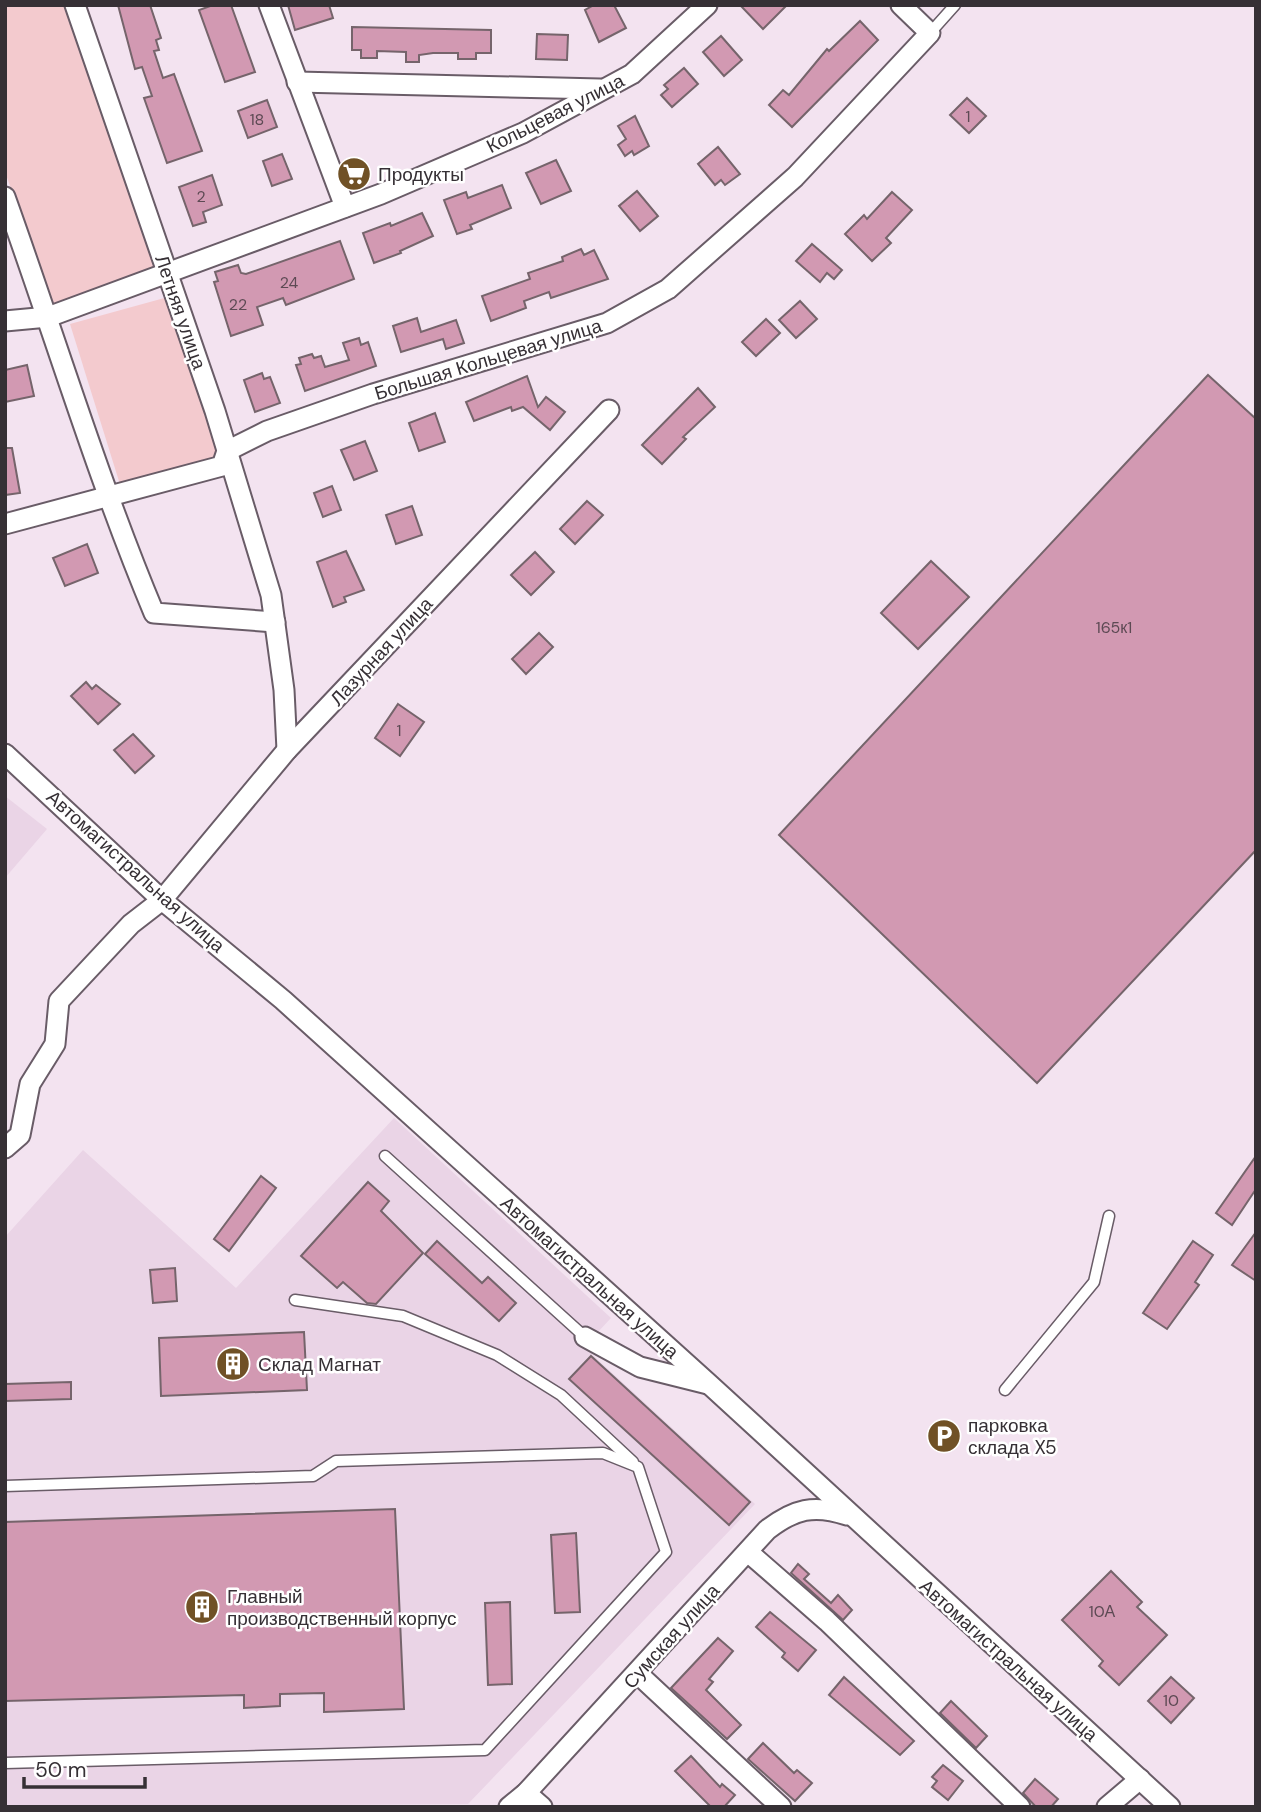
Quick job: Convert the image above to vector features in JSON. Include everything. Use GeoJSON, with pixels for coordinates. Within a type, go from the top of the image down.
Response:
{"type":"FeatureCollection","features":[{"type":"Feature","properties":{"kind":"street","name":"Летняя улица"},"geometry":{"type":"LineString","coordinates":[[75,5],[168,272],[271,595],[287,750]]}},
{"type":"Feature","properties":{"kind":"street"},"geometry":{"type":"LineString","coordinates":[[269,5],[345,207]]}},
{"type":"Feature","properties":{"kind":"street","name":"Кольцевая улица"},"geometry":{"type":"LineString","coordinates":[[5,321],[48,317],[345,207],[523,133],[632,74],[707,5]]}},
{"type":"Feature","properties":{"kind":"street"},"geometry":{"type":"LineString","coordinates":[[901,5],[930,33]]}},
{"type":"Feature","properties":{"kind":"street","name":"Большая Кольцевая улица"},"geometry":{"type":"LineString","coordinates":[[5,524],[222,466],[227,451],[267,430],[373,394],[607,323],[667,289],[795,177],[930,33]]}},
{"type":"Feature","properties":{"kind":"street"},"geometry":{"type":"LineString","coordinates":[[297,82],[602,89]]}},
{"type":"Feature","properties":{"kind":"street"},"geometry":{"type":"LineString","coordinates":[[5,197],[68,373],[82,429],[154,613],[275,622]]}},
{"type":"Feature","properties":{"kind":"street","name":"Лазурная улица"},"geometry":{"type":"LineString","coordinates":[[5,1148],[20,1135],[30,1084],[55,1044],[59,1000],[131,923],[162,900],[287,750],[609,410]]}},
{"type":"Feature","properties":{"kind":"street","name":"Автомагистральная улица"},"geometry":{"type":"LineString","coordinates":[[5,754],[162,900],[283,1000],[709,1384],[1170,1807]]}},
{"type":"Feature","properties":{"kind":"street"},"geometry":{"type":"LineString","coordinates":[[586,1337],[640,1367],[709,1384]]}},
{"type":"Feature","properties":{"kind":"street","name":"Сумская улица"},"geometry":{"type":"LineString","coordinates":[[509,1807],[526,1793],[748,1552],[788,1514],[808,1507],[831,1509],[852,1516]]}},
{"type":"Feature","properties":{"kind":"street"},"geometry":{"type":"LineString","coordinates":[[748,1552],[827,1621],[1020,1807]]}},
{"type":"Feature","properties":{"kind":"street"},"geometry":{"type":"LineString","coordinates":[[638,1673],[781,1807]]}},
{"type":"Feature","properties":{"kind":"street"},"geometry":{"type":"LineString","coordinates":[[1107,1807],[1139,1779]]}},
{"type":"Feature","properties":{"kind":"street"},"geometry":{"type":"LineString","coordinates":[[526,1793],[542,1807]]}},
{"type":"Feature","properties":{"kind":"lane"},"geometry":{"type":"LineString","coordinates":[[930,33],[955,5]]}},
{"type":"Feature","properties":{"kind":"lane"},"geometry":{"type":"LineString","coordinates":[[385,1156],[586,1337]]}},
{"type":"Feature","properties":{"kind":"lane"},"geometry":{"type":"LineString","coordinates":[[1005,1390],[1094,1283],[1109,1216]]}},
{"type":"Feature","properties":{"kind":"lane"},"geometry":{"type":"LineString","coordinates":[[5,1763],[485,1750],[666,1552],[638,1467],[561,1395],[497,1355],[403,1317],[295,1300]]}},
{"type":"Feature","properties":{"kind":"lane"},"geometry":{"type":"LineString","coordinates":[[5,1486],[313,1476],[335,1461],[589,1453],[603,1453],[638,1467]]}},
{"type":"Feature","properties":{"kind":"shaded area"},"geometry":{"type":"Polygon","coordinates":[[[5,5],[63,5],[158,268],[54,306],[5,172],[5,5]]]}},
{"type":"Feature","properties":{"kind":"shaded area"},"geometry":{"type":"Polygon","coordinates":[[[168,297],[228,470],[123,494],[70,324],[168,297]]]}},
{"type":"Feature","properties":{"kind":"shaded area"},"geometry":{"type":"Polygon","coordinates":[[[5,796],[47,829],[5,878],[5,796]]]}},
{"type":"Feature","properties":{"kind":"shaded area"},"geometry":{"type":"Polygon","coordinates":[[[394,1118],[611,1318],[584,1347],[755,1504],[468,1804],[5,1807],[5,1237],[83,1150],[236,1288],[394,1118]]]}},
{"type":"Feature","properties":{"kind":"building"},"geometry":{"type":"Polygon","coordinates":[[[118,5],[150,5],[161,38],[156,40],[159,50],[154,51],[163,78],[174,74],[202,151],[167,163],[144,98],[152,96],[142,67],[135,69],[118,5]]]}},
{"type":"Feature","properties":{"kind":"building"},"geometry":{"type":"Polygon","coordinates":[[[213,5],[231,5],[255,72],[225,82],[199,10],[213,5]]]}},
{"type":"Feature","properties":{"kind":"building"},"geometry":{"type":"Polygon","coordinates":[[[288,5],[329,5],[333,18],[295,30],[288,5]]]}},
{"type":"Feature","properties":{"kind":"building"},"geometry":{"type":"Polygon","coordinates":[[[594,5],[614,5],[626,28],[599,42],[585,10],[594,5]]]}},
{"type":"Feature","properties":{"kind":"building"},"geometry":{"type":"Polygon","coordinates":[[[740,5],[787,5],[763,29],[740,5]]]}},
{"type":"Feature","properties":{"kind":"building"},"geometry":{"type":"Polygon","coordinates":[[[860,21],[878,40],[792,127],[769,105],[783,90],[789,95],[827,49],[829,51],[860,21]]]}},
{"type":"Feature","properties":{"kind":"building"},"geometry":{"type":"Polygon","coordinates":[[[352,27],[491,30],[491,53],[476,53],[476,59],[458,59],[458,53],[433,53],[419,55],[419,62],[406,62],[406,52],[377,51],[377,58],[361,58],[361,50],[352,50],[352,27]]]}},
{"type":"Feature","properties":{"kind":"building"},"geometry":{"type":"Polygon","coordinates":[[[537,34],[568,35],[567,60],[536,59],[537,34]]]}},
{"type":"Feature","properties":{"kind":"building"},"geometry":{"type":"Polygon","coordinates":[[[721,36],[742,60],[724,76],[703,52],[721,36]]]}},
{"type":"Feature","properties":{"kind":"building"},"geometry":{"type":"Polygon","coordinates":[[[684,68],[698,84],[672,107],[661,95],[668,89],[664,85],[684,68]]]}},
{"type":"Feature","properties":{"kind":"building"},"geometry":{"type":"Polygon","coordinates":[[[967,98],[986,116],[969,133],[950,115],[967,98]]]}},
{"type":"Feature","properties":{"kind":"building"},"geometry":{"type":"Polygon","coordinates":[[[267,100],[277,127],[248,138],[238,111],[267,100]]]}},
{"type":"Feature","properties":{"kind":"building"},"geometry":{"type":"Polygon","coordinates":[[[635,116],[649,146],[634,155],[632,151],[625,156],[618,145],[626,139],[618,126],[635,116]]]}},
{"type":"Feature","properties":{"kind":"building"},"geometry":{"type":"Polygon","coordinates":[[[718,147],[740,174],[725,185],[721,180],[715,185],[698,164],[718,147]]]}},
{"type":"Feature","properties":{"kind":"building"},"geometry":{"type":"Polygon","coordinates":[[[282,154],[292,179],[272,186],[263,161],[282,154]]]}},
{"type":"Feature","properties":{"kind":"building"},"geometry":{"type":"Polygon","coordinates":[[[556,160],[571,191],[541,204],[526,173],[556,160]]]}},
{"type":"Feature","properties":{"kind":"building"},"geometry":{"type":"Polygon","coordinates":[[[355,162],[362,181],[350,186],[343,166],[355,162]]]}},
{"type":"Feature","properties":{"kind":"building"},"geometry":{"type":"Polygon","coordinates":[[[212,175],[222,205],[203,212],[206,222],[193,226],[179,187],[212,175]]]}},
{"type":"Feature","properties":{"kind":"building"},"geometry":{"type":"Polygon","coordinates":[[[502,185],[511,208],[470,225],[472,229],[457,234],[444,200],[466,192],[468,198],[502,185]]]}},
{"type":"Feature","properties":{"kind":"building"},"geometry":{"type":"Polygon","coordinates":[[[637,191],[658,216],[640,231],[619,206],[637,191]]]}},
{"type":"Feature","properties":{"kind":"building"},"geometry":{"type":"Polygon","coordinates":[[[892,192],[912,210],[886,238],[891,243],[872,261],[845,234],[864,215],[867,219],[892,192]]]}},
{"type":"Feature","properties":{"kind":"building"},"geometry":{"type":"Polygon","coordinates":[[[422,213],[433,236],[400,251],[401,253],[374,263],[363,233],[390,223],[391,226],[422,213]]]}},
{"type":"Feature","properties":{"kind":"building"},"geometry":{"type":"Polygon","coordinates":[[[340,241],[354,279],[286,305],[283,298],[257,307],[263,325],[231,336],[214,282],[218,281],[215,272],[238,265],[241,273],[246,274],[340,241]]]}},
{"type":"Feature","properties":{"kind":"building"},"geometry":{"type":"Polygon","coordinates":[[[812,244],[842,270],[834,279],[827,273],[820,282],[796,261],[812,244]]]}},
{"type":"Feature","properties":{"kind":"building"},"geometry":{"type":"Polygon","coordinates":[[[581,249],[584,255],[594,250],[608,279],[551,298],[549,292],[524,301],[526,308],[491,321],[482,296],[530,279],[528,273],[563,261],[562,257],[581,249]]]}},
{"type":"Feature","properties":{"kind":"building"},"geometry":{"type":"Polygon","coordinates":[[[800,301],[817,319],[796,338],[779,320],[800,301]]]}},
{"type":"Feature","properties":{"kind":"building"},"geometry":{"type":"Polygon","coordinates":[[[417,318],[421,332],[456,320],[464,343],[446,349],[443,339],[401,352],[393,326],[417,318]]]}},
{"type":"Feature","properties":{"kind":"building"},"geometry":{"type":"Polygon","coordinates":[[[766,319],[780,333],[756,356],[742,342],[766,319]]]}},
{"type":"Feature","properties":{"kind":"building"},"geometry":{"type":"Polygon","coordinates":[[[359,338],[361,345],[368,342],[376,366],[305,391],[296,365],[301,364],[299,358],[312,354],[314,358],[321,356],[325,367],[349,360],[343,343],[359,338]]]}},
{"type":"Feature","properties":{"kind":"building"},"geometry":{"type":"Polygon","coordinates":[[[27,365],[34,396],[5,402],[5,370],[27,365]]]}},
{"type":"Feature","properties":{"kind":"building"},"geometry":{"type":"Polygon","coordinates":[[[262,373],[264,379],[270,377],[280,403],[255,412],[244,380],[262,373]]]}},
{"type":"Feature","properties":{"kind":"building"},"geometry":{"type":"Polygon","coordinates":[[[1208,375],[1256,419],[1256,850],[1037,1083],[779,835],[1208,375]]]}},
{"type":"Feature","properties":{"kind":"building"},"geometry":{"type":"Polygon","coordinates":[[[527,376],[538,407],[546,397],[565,412],[550,430],[523,407],[512,411],[511,407],[474,421],[466,402],[527,376]]]}},
{"type":"Feature","properties":{"kind":"building"},"geometry":{"type":"Polygon","coordinates":[[[698,388],[715,407],[683,437],[686,439],[662,464],[642,445],[698,388]]]}},
{"type":"Feature","properties":{"kind":"building"},"geometry":{"type":"Polygon","coordinates":[[[435,413],[445,442],[419,451],[409,423],[435,413]]]}},
{"type":"Feature","properties":{"kind":"building"},"geometry":{"type":"Polygon","coordinates":[[[365,441],[377,471],[354,480],[341,450],[365,441]]]}},
{"type":"Feature","properties":{"kind":"building"},"geometry":{"type":"Polygon","coordinates":[[[5,448],[12,448],[20,493],[5,495],[5,448]]]}},
{"type":"Feature","properties":{"kind":"building"},"geometry":{"type":"Polygon","coordinates":[[[332,486],[341,510],[323,517],[314,493],[332,486]]]}},
{"type":"Feature","properties":{"kind":"building"},"geometry":{"type":"Polygon","coordinates":[[[587,501],[603,515],[575,544],[560,529],[587,501]]]}},
{"type":"Feature","properties":{"kind":"building"},"geometry":{"type":"Polygon","coordinates":[[[412,506],[422,535],[396,544],[386,515],[412,506]]]}},
{"type":"Feature","properties":{"kind":"building"},"geometry":{"type":"Polygon","coordinates":[[[87,544],[98,573],[65,586],[53,558],[87,544]]]}},
{"type":"Feature","properties":{"kind":"building"},"geometry":{"type":"Polygon","coordinates":[[[346,551],[364,590],[344,597],[346,602],[333,607],[317,562],[346,551]]]}},
{"type":"Feature","properties":{"kind":"building"},"geometry":{"type":"Polygon","coordinates":[[[535,552],[554,572],[531,595],[511,575],[535,552]]]}},
{"type":"Feature","properties":{"kind":"building"},"geometry":{"type":"Polygon","coordinates":[[[931,561],[969,597],[918,649],[881,613],[931,561]]]}},
{"type":"Feature","properties":{"kind":"building"},"geometry":{"type":"Polygon","coordinates":[[[539,633],[553,647],[526,674],[512,659],[539,633]]]}},
{"type":"Feature","properties":{"kind":"building"},"geometry":{"type":"Polygon","coordinates":[[[86,682],[92,689],[96,685],[120,704],[98,724],[71,696],[86,682]]]}},
{"type":"Feature","properties":{"kind":"building"},"geometry":{"type":"Polygon","coordinates":[[[398,704],[424,722],[400,756],[375,738],[398,704]]]}},
{"type":"Feature","properties":{"kind":"building"},"geometry":{"type":"Polygon","coordinates":[[[133,734],[154,756],[135,773],[114,750],[133,734]]]}},
{"type":"Feature","properties":{"kind":"building"},"geometry":{"type":"Polygon","coordinates":[[[1256,1156],[1256,1189],[1232,1225],[1216,1213],[1256,1156]]]}},
{"type":"Feature","properties":{"kind":"building"},"geometry":{"type":"Polygon","coordinates":[[[261,1176],[276,1188],[229,1251],[214,1239],[261,1176]]]}},
{"type":"Feature","properties":{"kind":"building"},"geometry":{"type":"Polygon","coordinates":[[[368,1182],[389,1201],[381,1211],[423,1253],[376,1304],[367,1303],[343,1282],[337,1288],[301,1256],[368,1182]]]}},
{"type":"Feature","properties":{"kind":"building"},"geometry":{"type":"Polygon","coordinates":[[[1256,1232],[1256,1281],[1232,1265],[1256,1232]]]}},
{"type":"Feature","properties":{"kind":"building"},"geometry":{"type":"Polygon","coordinates":[[[437,1241],[482,1283],[488,1277],[516,1303],[499,1321],[425,1254],[437,1241]]]}},
{"type":"Feature","properties":{"kind":"building"},"geometry":{"type":"Polygon","coordinates":[[[1193,1241],[1213,1255],[1195,1282],[1199,1285],[1167,1329],[1143,1313],[1193,1241]]]}},
{"type":"Feature","properties":{"kind":"building"},"geometry":{"type":"Polygon","coordinates":[[[175,1268],[177,1301],[153,1303],[150,1270],[175,1268]]]}},
{"type":"Feature","properties":{"kind":"building","name":"Склад Магнат"},"geometry":{"type":"Polygon","coordinates":[[[304,1332],[307,1390],[161,1396],[159,1338],[304,1332]]]}},
{"type":"Feature","properties":{"kind":"building"},"geometry":{"type":"Polygon","coordinates":[[[591,1356],[750,1502],[729,1525],[569,1379],[591,1356]]]}},
{"type":"Feature","properties":{"kind":"building"},"geometry":{"type":"Polygon","coordinates":[[[71,1382],[71,1399],[5,1401],[5,1384],[71,1382]]]}},
{"type":"Feature","properties":{"kind":"building","name":"Главный производственный корпус"},"geometry":{"type":"Polygon","coordinates":[[[395,1509],[404,1709],[324,1712],[324,1693],[280,1694],[280,1706],[244,1708],[244,1695],[5,1701],[5,1522],[395,1509]]]}},
{"type":"Feature","properties":{"kind":"building"},"geometry":{"type":"Polygon","coordinates":[[[576,1533],[580,1612],[555,1613],[551,1535],[576,1533]]]}},
{"type":"Feature","properties":{"kind":"building"},"geometry":{"type":"Polygon","coordinates":[[[798,1564],[809,1574],[804,1579],[831,1603],[838,1595],[852,1610],[843,1620],[791,1573],[798,1564]]]}},
{"type":"Feature","properties":{"kind":"building"},"geometry":{"type":"Polygon","coordinates":[[[1111,1571],[1142,1602],[1137,1607],[1167,1635],[1119,1685],[1099,1666],[1103,1661],[1062,1620],[1111,1571]]]}},
{"type":"Feature","properties":{"kind":"building"},"geometry":{"type":"Polygon","coordinates":[[[510,1602],[512,1684],[488,1685],[485,1603],[510,1602]]]}},
{"type":"Feature","properties":{"kind":"building"},"geometry":{"type":"Polygon","coordinates":[[[770,1612],[816,1650],[798,1671],[782,1657],[785,1653],[756,1627],[770,1612]]]}},
{"type":"Feature","properties":{"kind":"building"},"geometry":{"type":"Polygon","coordinates":[[[718,1638],[733,1651],[709,1679],[713,1682],[706,1690],[741,1725],[727,1739],[671,1688],[718,1638]]]}},
{"type":"Feature","properties":{"kind":"building"},"geometry":{"type":"Polygon","coordinates":[[[844,1677],[914,1741],[900,1755],[829,1695],[844,1677]]]}},
{"type":"Feature","properties":{"kind":"building"},"geometry":{"type":"Polygon","coordinates":[[[1171,1677],[1194,1698],[1171,1723],[1148,1701],[1171,1677]]]}},
{"type":"Feature","properties":{"kind":"building"},"geometry":{"type":"Polygon","coordinates":[[[951,1701],[987,1736],[976,1748],[940,1713],[951,1701]]]}},
{"type":"Feature","properties":{"kind":"building"},"geometry":{"type":"Polygon","coordinates":[[[763,1743],[794,1773],[797,1770],[812,1783],[795,1801],[748,1759],[763,1743]]]}},
{"type":"Feature","properties":{"kind":"building"},"geometry":{"type":"Polygon","coordinates":[[[691,1756],[720,1787],[722,1784],[735,1795],[724,1807],[711,1807],[675,1771],[691,1756]]]}},
{"type":"Feature","properties":{"kind":"building"},"geometry":{"type":"Polygon","coordinates":[[[943,1765],[963,1781],[948,1800],[932,1787],[937,1781],[932,1777],[943,1765]]]}},
{"type":"Feature","properties":{"kind":"building"},"geometry":{"type":"Polygon","coordinates":[[[1035,1779],[1058,1799],[1051,1807],[1036,1807],[1023,1793],[1035,1779]]]}},
{"type":"Feature","properties":{"kind":"place","name":"Продукты"},"geometry":{"type":"Point","coordinates":[354,174]}},
{"type":"Feature","properties":{"kind":"place","name":"Склад Магнат"},"geometry":{"type":"Point","coordinates":[233,1364]}},
{"type":"Feature","properties":{"kind":"place","name":"парковка склада X5"},"geometry":{"type":"Point","coordinates":[944,1436]}},
{"type":"Feature","properties":{"kind":"place","name":"Главный производственный корпус"},"geometry":{"type":"Point","coordinates":[202,1607]}}]}
